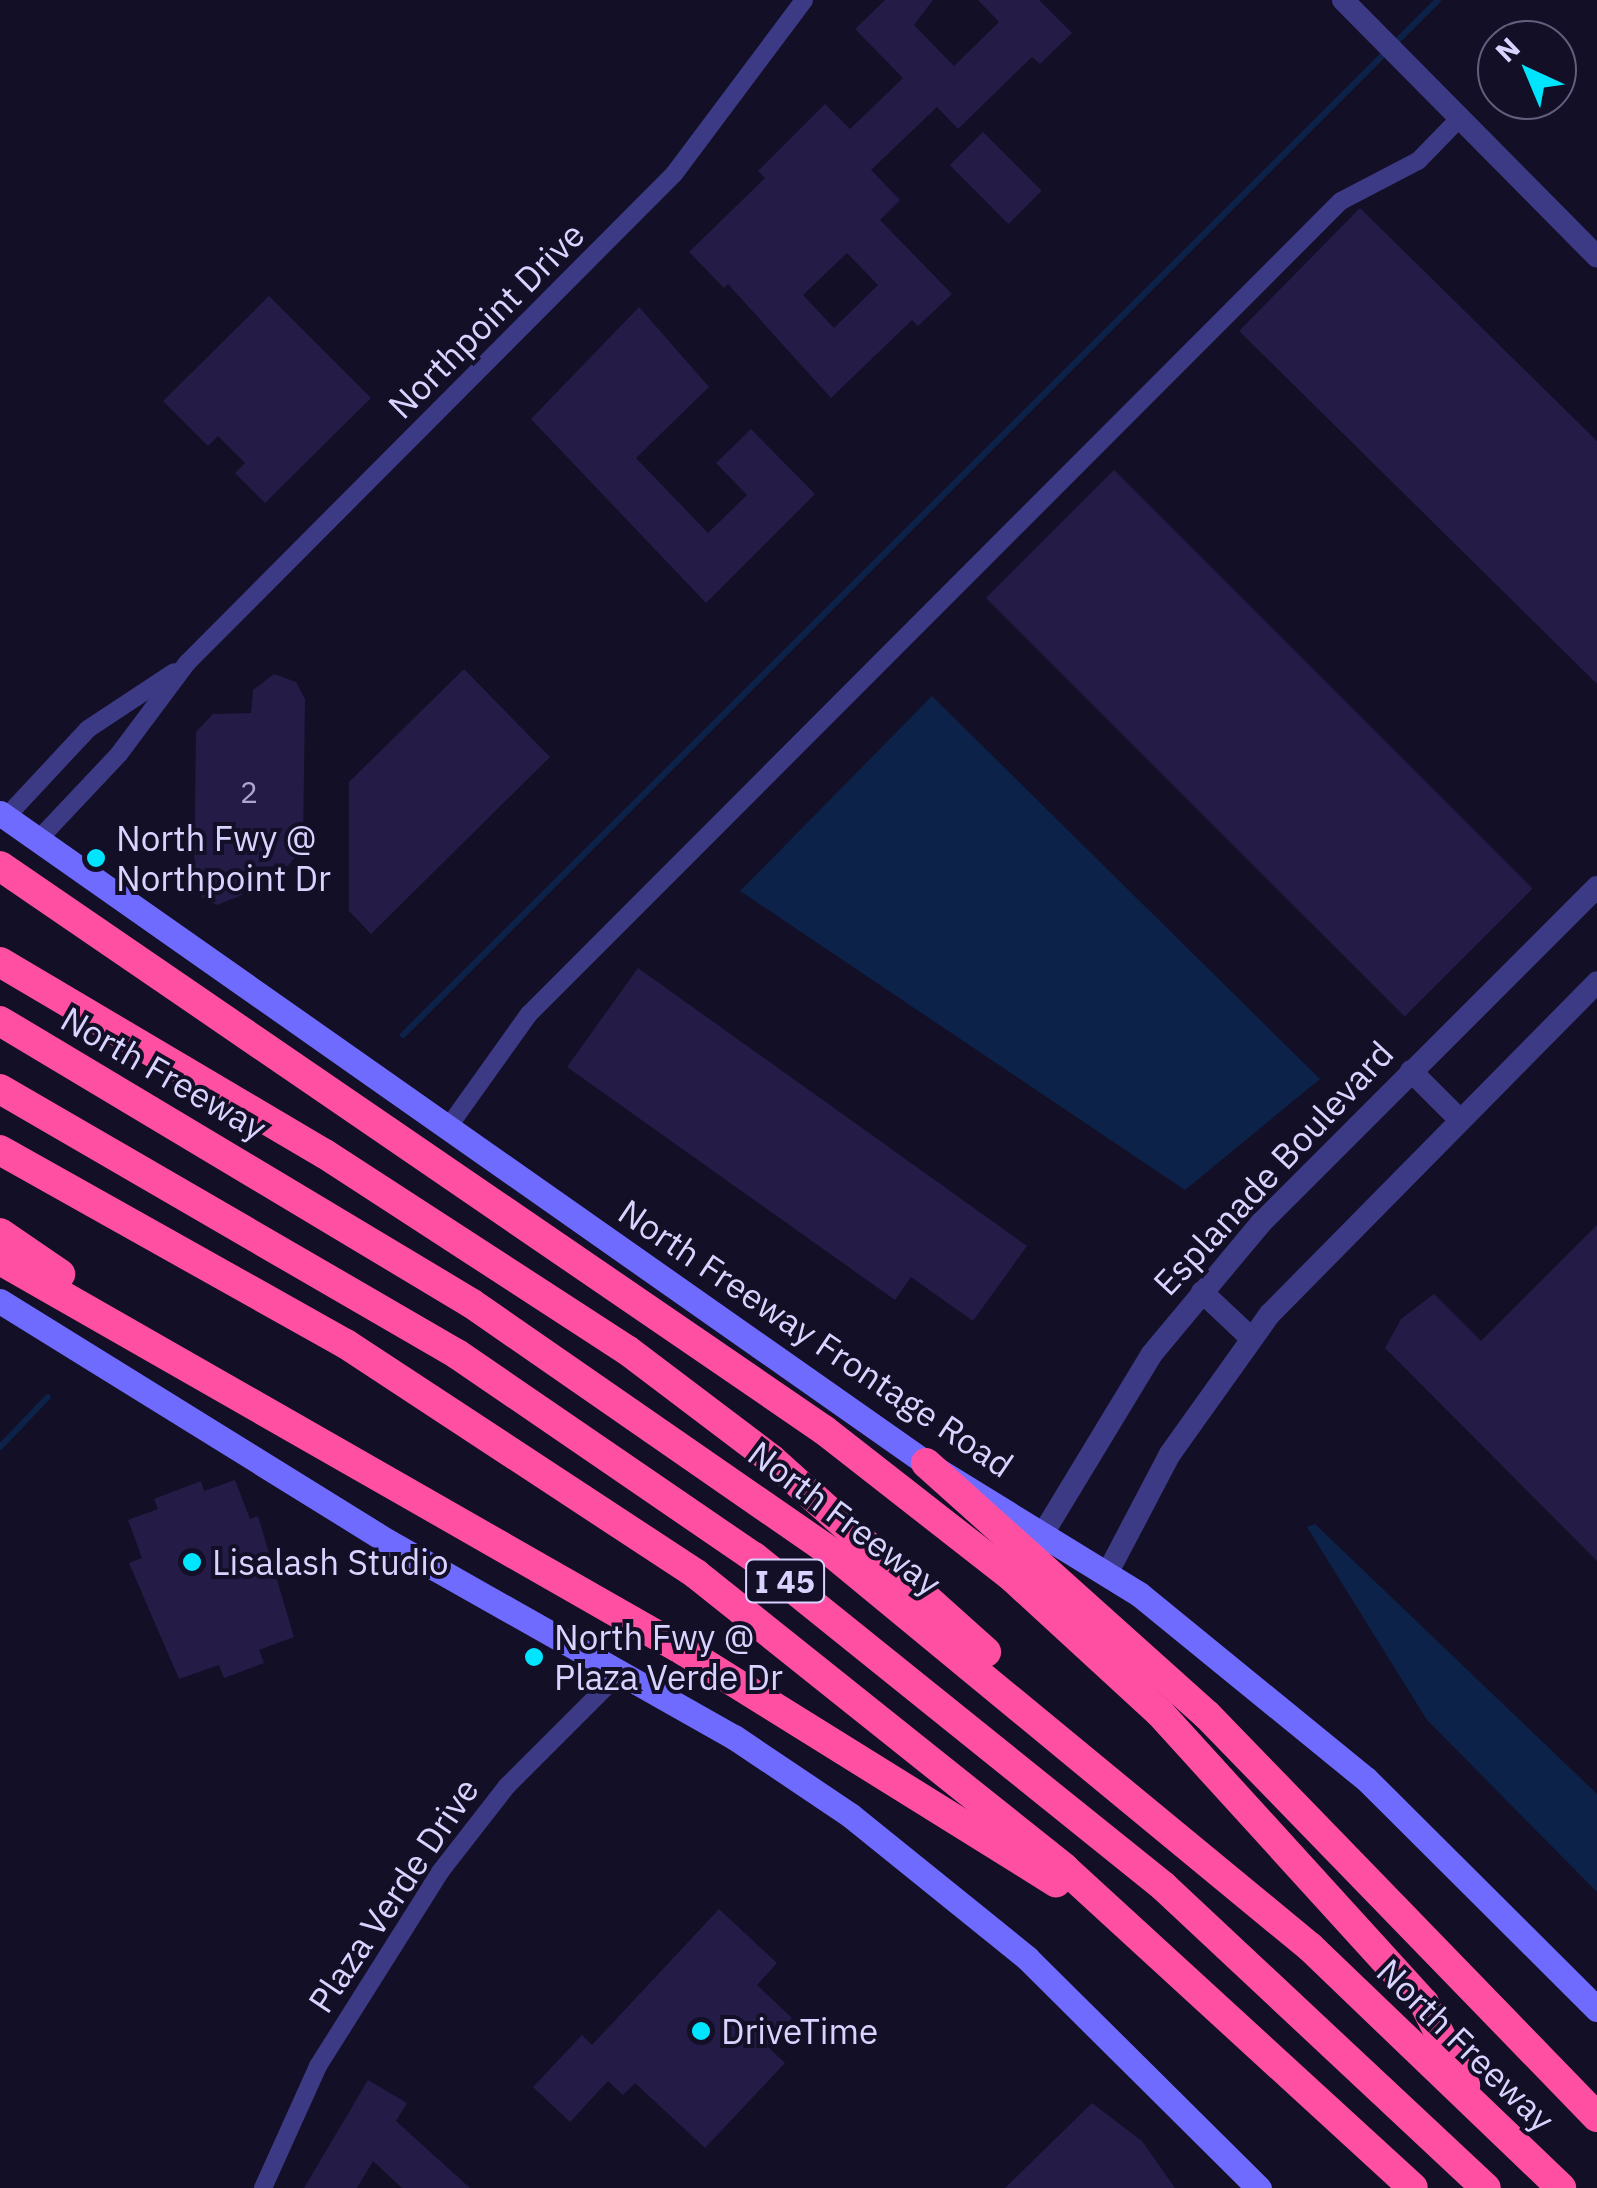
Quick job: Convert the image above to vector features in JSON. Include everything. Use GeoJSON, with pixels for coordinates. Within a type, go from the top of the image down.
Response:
{"type":"FeatureCollection","features":[{"type":"Feature","properties":{"kind":"highway"},"geometry":{"type":"LineString","coordinates":[[0,866],[824,1430],[1012,1577],[1160,1712],[1424,2003],[1476,2106]]}},
{"type":"Feature","properties":{"kind":"highway"},"geometry":{"type":"LineString","coordinates":[[0,962],[325,1154],[626,1350],[852,1527],[1143,1804]]}},
{"type":"Feature","properties":{"kind":"highway","name":"North Freeway"},"geometry":{"type":"LineString","coordinates":[[0,1021],[388,1250],[644,1417],[832,1553],[1143,1804],[1310,1946],[1561,2188]]}},
{"type":"Feature","properties":{"kind":"highway","name":"I 45"},"geometry":{"type":"LineString","coordinates":[[0,1089],[362,1296],[664,1490],[1057,1795],[1276,1986],[1486,2188]]}},
{"type":"Feature","properties":{"kind":"highway","name":"I 45"},"geometry":{"type":"LineString","coordinates":[[0,1150],[346,1344],[696,1574],[950,1771],[1177,1967],[1413,2188]]}},
{"type":"Feature","properties":{"kind":"highway"},"geometry":{"type":"LineString","coordinates":[[0,1164],[120,1216]]}},
{"type":"Feature","properties":{"kind":"highway"},"geometry":{"type":"LineString","coordinates":[[0,1233],[242,1396]]}},
{"type":"Feature","properties":{"kind":"highway"},"geometry":{"type":"LineString","coordinates":[[0,1260],[242,1396],[857,1755],[1177,1967]]}},
{"type":"Feature","properties":{"kind":"highway"},"geometry":{"type":"LineString","coordinates":[[926,1463],[1207,1715],[1597,2117]]}},
{"type":"Feature","properties":{"kind":"main road","name":"North Freeway Frontage Road"},"geometry":{"type":"LineString","coordinates":[[3,815],[926,1463],[1108,1572],[1366,1778],[1597,2009]]}},
{"type":"Feature","properties":{"kind":"main road"},"geometry":{"type":"LineString","coordinates":[[0,1301],[386,1542],[622,1671],[787,1771],[922,1868],[1106,2032],[1259,2188]]}},
{"type":"Feature","properties":{"kind":"street","name":"Northpoint Drive"},"geometry":{"type":"LineString","coordinates":[[38,840],[119,754],[187,663],[618,234],[708,134],[804,0]]}},
{"type":"Feature","properties":{"kind":"street"},"geometry":{"type":"LineString","coordinates":[[1347,4],[1597,257]]}},
{"type":"Feature","properties":{"kind":"street"},"geometry":{"type":"LineString","coordinates":[[448,1126],[529,1014],[1341,201],[1418,162],[1460,118]]}},
{"type":"Feature","properties":{"kind":"street","name":"Northpoint Drive"},"geometry":{"type":"LineString","coordinates":[[3,815],[88,729],[187,663]]}},
{"type":"Feature","properties":{"kind":"street","name":"Esplanade Boulevard"},"geometry":{"type":"LineString","coordinates":[[1044,1532],[1092,1444],[1202,1292],[1411,1071],[1597,887]]}},
{"type":"Feature","properties":{"kind":"street"},"geometry":{"type":"LineString","coordinates":[[1108,1572],[1170,1454],[1251,1338],[1597,982]]}},
{"type":"Feature","properties":{"kind":"street"},"geometry":{"type":"LineString","coordinates":[[1411,1071],[1460,1120]]}},
{"type":"Feature","properties":{"kind":"street"},"geometry":{"type":"LineString","coordinates":[[1202,1292],[1251,1338]]}},
{"type":"Feature","properties":{"kind":"street","name":"Plaza Verde Drive"},"geometry":{"type":"LineString","coordinates":[[262,2188],[318,2066],[440,1872],[506,1786],[622,1671]]}},
{"type":"Feature","properties":{"kind":"water"},"geometry":{"type":"Polygon","coordinates":[[[932,696],[1320,1079],[1185,1190],[740,891],[932,696]]]}},
{"type":"Feature","properties":{"kind":"water"},"geometry":{"type":"Polygon","coordinates":[[[1315,1524],[1597,1794],[1597,1892],[1427,1720],[1307,1527],[1315,1524]]]}},
{"type":"Feature","properties":{"kind":"building"},"geometry":{"type":"Polygon","coordinates":[[[885,0],[933,0],[914,25],[954,66],[999,22],[978,0],[1039,0],[1072,33],[1040,64],[1032,57],[958,129],[937,107],[871,170],[900,200],[880,220],[952,294],[918,326],[912,320],[831,398],[728,284],[724,288],[689,252],[765,178],[758,171],[825,104],[850,129],[903,78],[855,29],[885,0]],[[847,253],[803,295],[834,328],[878,285],[847,253]]]}},
{"type":"Feature","properties":{"kind":"building"},"geometry":{"type":"Polygon","coordinates":[[[983,132],[1042,191],[1008,224],[950,165],[983,132]]]}},
{"type":"Feature","properties":{"kind":"building"},"geometry":{"type":"Polygon","coordinates":[[[1360,208],[1597,441],[1597,684],[1239,331],[1360,208]]]}},
{"type":"Feature","properties":{"kind":"building"},"geometry":{"type":"Polygon","coordinates":[[[269,296],[371,398],[265,503],[235,473],[245,463],[218,436],[208,446],[163,401],[269,296]]]}},
{"type":"Feature","properties":{"kind":"building"},"geometry":{"type":"Polygon","coordinates":[[[639,307],[709,387],[636,458],[708,533],[747,495],[716,463],[751,429],[815,494],[706,603],[531,419],[639,307]]]}},
{"type":"Feature","properties":{"kind":"building"},"geometry":{"type":"Polygon","coordinates":[[[1114,470],[1533,889],[1405,1017],[986,598],[1114,470]]]}},
{"type":"Feature","properties":{"kind":"building"},"geometry":{"type":"Polygon","coordinates":[[[464,669],[550,757],[371,934],[349,911],[349,782],[464,669]]]}},
{"type":"Feature","properties":{"kind":"building"},"geometry":{"type":"Polygon","coordinates":[[[274,674],[296,682],[305,699],[303,846],[288,866],[249,867],[242,895],[217,905],[202,897],[194,879],[196,732],[213,714],[251,713],[253,690],[274,674]]]}},
{"type":"Feature","properties":{"kind":"building"},"geometry":{"type":"Polygon","coordinates":[[[638,968],[1027,1246],[973,1321],[911,1277],[895,1300],[567,1067],[638,968]]]}},
{"type":"Feature","properties":{"kind":"building"},"geometry":{"type":"Polygon","coordinates":[[[1597,1225],[1597,1561],[1385,1348],[1401,1319],[1434,1294],[1481,1341],[1597,1225]]]}},
{"type":"Feature","properties":{"kind":"building"},"geometry":{"type":"Polygon","coordinates":[[[235,1480],[250,1519],[258,1516],[294,1637],[259,1650],[264,1663],[224,1678],[219,1665],[179,1679],[129,1563],[142,1558],[128,1520],[158,1509],[154,1499],[201,1481],[204,1491],[235,1480]]]}},
{"type":"Feature","properties":{"kind":"building"},"geometry":{"type":"Polygon","coordinates":[[[719,1909],[777,1963],[757,1985],[792,2018],[767,2046],[785,2063],[705,2148],[635,2083],[623,2095],[608,2081],[570,2122],[533,2087],[582,2035],[592,2045],[719,1909]]]}},
{"type":"Feature","properties":{"kind":"building"},"geometry":{"type":"Polygon","coordinates":[[[368,2080],[407,2103],[396,2121],[470,2188],[402,2188],[373,2161],[357,2188],[304,2188],[368,2080]]]}},
{"type":"Feature","properties":{"kind":"building"},"geometry":{"type":"Polygon","coordinates":[[[1092,2103],[1142,2141],[1175,2188],[1005,2188],[1092,2103]]]}},
{"type":"Feature","properties":{"kind":"waterway"},"geometry":{"type":"LineString","coordinates":[[403,1035],[1438,0]]}},
{"type":"Feature","properties":{"kind":"waterway"},"geometry":{"type":"LineString","coordinates":[[0,1447],[48,1397]]}},
{"type":"Feature","properties":{"kind":"place","name":"North Fwy @ Northpoint Dr"},"geometry":{"type":"Point","coordinates":[96,858]}},
{"type":"Feature","properties":{"kind":"place","name":"Lisalash Studio"},"geometry":{"type":"Point","coordinates":[192,1562]}},
{"type":"Feature","properties":{"kind":"place","name":"North Fwy @ Plaza Verde Dr"},"geometry":{"type":"Point","coordinates":[534,1657]}},
{"type":"Feature","properties":{"kind":"place","name":"DriveTime"},"geometry":{"type":"Point","coordinates":[701,2031]}}]}
